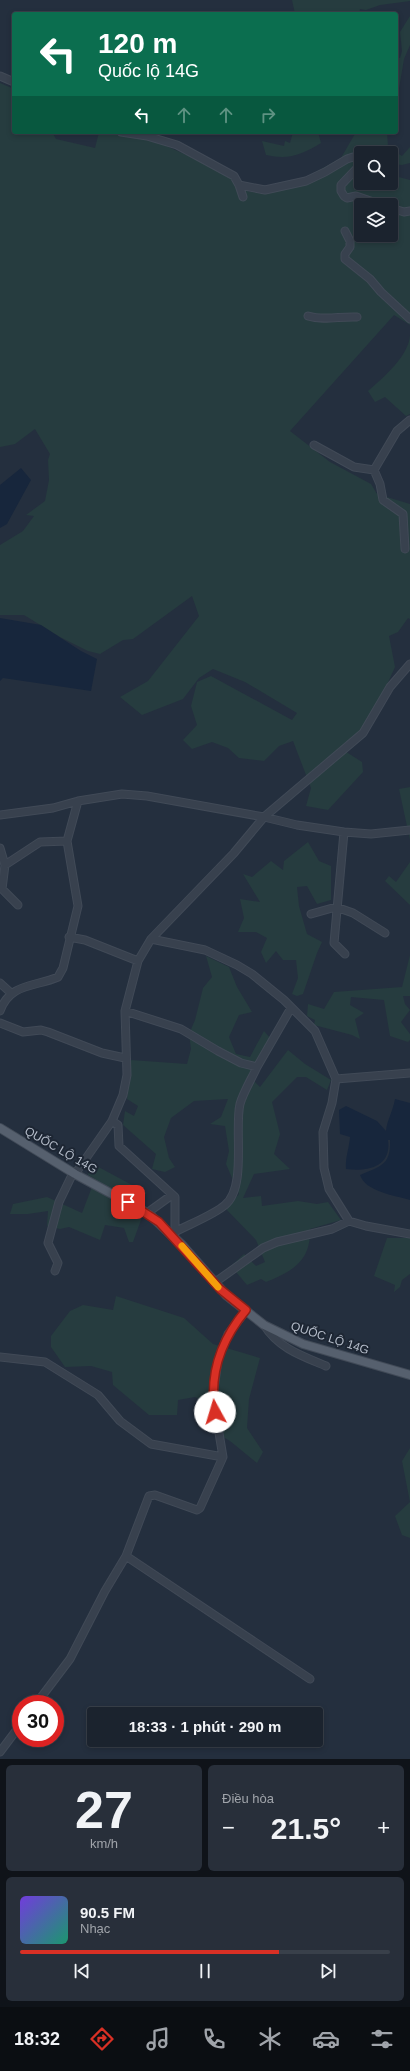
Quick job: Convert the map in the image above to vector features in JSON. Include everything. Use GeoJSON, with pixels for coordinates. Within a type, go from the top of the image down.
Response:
{"type":"FeatureCollection","features":[{"type":"Feature","properties":{"kind":"main road","name":"QUỐC LỘ 14G"},"geometry":{"type":"LineString","coordinates":[[0,1128],[74,1174],[147,1213],[173,1233],[214,1283],[264,1325],[303,1344],[410,1375]]}},
{"type":"Feature","properties":{"kind":"street"},"geometry":{"type":"LineString","coordinates":[[0,76],[12,81]]}},
{"type":"Feature","properties":{"kind":"street"},"geometry":{"type":"LineString","coordinates":[[134,134],[177,145],[234,176],[243,197]]}},
{"type":"Feature","properties":{"kind":"street"},"geometry":{"type":"LineString","coordinates":[[239,185],[265,190],[306,181],[353,157],[360,161],[360,165],[341,185],[341,191],[347,198],[356,196],[362,198]]}},
{"type":"Feature","properties":{"kind":"street"},"geometry":{"type":"LineString","coordinates":[[398,210],[404,212],[410,211]]}},
{"type":"Feature","properties":{"kind":"street"},"geometry":{"type":"LineString","coordinates":[[345,231],[350,241],[350,247],[345,254],[345,259],[370,279],[410,319]]}},
{"type":"Feature","properties":{"kind":"street"},"geometry":{"type":"LineString","coordinates":[[308,316],[320,319],[330,317],[358,317]]}},
{"type":"Feature","properties":{"kind":"street"},"geometry":{"type":"LineString","coordinates":[[374,470],[397,431],[410,420]]}},
{"type":"Feature","properties":{"kind":"street"},"geometry":{"type":"LineString","coordinates":[[314,445],[354,467],[374,470]]}},
{"type":"Feature","properties":{"kind":"street"},"geometry":{"type":"LineString","coordinates":[[374,470],[380,484],[383,500],[406,514],[405,548]]}},
{"type":"Feature","properties":{"kind":"street"},"geometry":{"type":"LineString","coordinates":[[55,1272],[58,1263],[48,1243],[59,1202],[74,1174],[112,1121],[124,1095],[126,1075],[125,1012],[138,960],[151,939],[234,853],[264,817],[364,733],[390,687],[410,664]]}},
{"type":"Feature","properties":{"kind":"street"},"geometry":{"type":"LineString","coordinates":[[0,815],[53,808],[78,801],[122,794],[147,796],[264,817],[296,825],[344,832],[371,834],[410,830]]}},
{"type":"Feature","properties":{"kind":"street"},"geometry":{"type":"LineString","coordinates":[[0,1011],[5,1000],[11,994],[34,984],[58,977],[63,968],[69,937],[78,906],[66,841],[78,801]]}},
{"type":"Feature","properties":{"kind":"street"},"geometry":{"type":"LineString","coordinates":[[344,832],[336,907],[334,943],[345,954]]}},
{"type":"Feature","properties":{"kind":"street"},"geometry":{"type":"LineString","coordinates":[[5,865],[40,842],[66,841]]}},
{"type":"Feature","properties":{"kind":"street"},"geometry":{"type":"LineString","coordinates":[[0,848],[5,865],[2,889],[18,905]]}},
{"type":"Feature","properties":{"kind":"street"},"geometry":{"type":"LineString","coordinates":[[311,914],[336,907],[353,913],[385,932]]}},
{"type":"Feature","properties":{"kind":"street"},"geometry":{"type":"LineString","coordinates":[[69,937],[85,940],[138,960]]}},
{"type":"Feature","properties":{"kind":"street"},"geometry":{"type":"LineString","coordinates":[[151,939],[205,950],[237,965],[252,974],[315,1031],[336,1079],[332,1103],[323,1132],[324,1168],[329,1189],[348,1221]]}},
{"type":"Feature","properties":{"kind":"street"},"geometry":{"type":"LineString","coordinates":[[0,983],[11,994]]}},
{"type":"Feature","properties":{"kind":"street"},"geometry":{"type":"LineString","coordinates":[[173,1233],[219,1209],[231,1199],[235,1188],[238,1166],[240,1103],[257,1067],[291,1008]]}},
{"type":"Feature","properties":{"kind":"street"},"geometry":{"type":"LineString","coordinates":[[125,1012],[181,1029],[224,1054],[241,1062],[257,1067]]}},
{"type":"Feature","properties":{"kind":"street"},"geometry":{"type":"LineString","coordinates":[[0,1023],[23,1032],[41,1030],[102,1053],[125,1058]]}},
{"type":"Feature","properties":{"kind":"street"},"geometry":{"type":"LineString","coordinates":[[336,1079],[410,1073]]}},
{"type":"Feature","properties":{"kind":"street"},"geometry":{"type":"LineString","coordinates":[[112,1121],[118,1125],[119,1146],[175,1198],[173,1233]]}},
{"type":"Feature","properties":{"kind":"street"},"geometry":{"type":"LineString","coordinates":[[147,1213],[172,1194]]}},
{"type":"Feature","properties":{"kind":"street"},"geometry":{"type":"LineString","coordinates":[[214,1283],[263,1248],[277,1242],[332,1229],[348,1221],[410,1234]]}},
{"type":"Feature","properties":{"kind":"street"},"geometry":{"type":"LineString","coordinates":[[43,1695],[68,1664],[105,1591],[126,1556],[149,1496],[155,1495],[197,1510],[200,1508],[223,1457],[213,1397],[214,1379],[218,1360],[228,1334],[246,1310]]}},
{"type":"Feature","properties":{"kind":"street"},"geometry":{"type":"LineString","coordinates":[[264,1325],[271,1336],[281,1344],[326,1366]]}},
{"type":"Feature","properties":{"kind":"street"},"geometry":{"type":"LineString","coordinates":[[0,1357],[45,1362],[98,1395],[120,1421],[151,1444],[223,1457]]}},
{"type":"Feature","properties":{"kind":"street"},"geometry":{"type":"LineString","coordinates":[[126,1556],[310,1679]]}},
{"type":"Feature","properties":{"kind":"street"},"geometry":{"type":"LineString","coordinates":[[0,1752],[12,1736]]}},
{"type":"Feature","properties":{"kind":"green space"},"geometry":{"type":"Polygon","coordinates":[[[292,0],[410,0],[380,5],[366,10],[360,9],[359,12],[295,12],[292,0]]]}},
{"type":"Feature","properties":{"kind":"green space"},"geometry":{"type":"Polygon","coordinates":[[[410,16],[410,45],[404,59],[398,94],[398,58],[400,58],[402,51],[400,32],[410,16]]]}},
{"type":"Feature","properties":{"kind":"green space"},"geometry":{"type":"Polygon","coordinates":[[[0,83],[12,88],[12,134],[53,134],[56,139],[95,148],[98,134],[139,134],[189,156],[229,177],[245,190],[250,192],[305,178],[341,158],[355,134],[387,134],[388,146],[354,146],[354,190],[398,190],[398,177],[410,180],[410,325],[394,315],[290,431],[330,462],[371,484],[377,494],[410,504],[410,619],[408,618],[398,632],[389,636],[395,667],[369,724],[340,748],[362,762],[363,772],[328,810],[306,806],[311,788],[293,741],[279,746],[264,761],[239,758],[228,748],[212,742],[192,749],[183,740],[197,725],[191,706],[197,682],[211,676],[292,720],[297,713],[245,682],[213,669],[199,678],[183,699],[142,715],[120,697],[148,681],[199,616],[192,596],[133,639],[123,640],[100,654],[88,651],[60,637],[24,615],[0,615],[0,545],[23,531],[34,516],[26,515],[45,501],[49,480],[48,460],[50,454],[35,429],[15,444],[0,447],[0,83]]]}},
{"type":"Feature","properties":{"kind":"green space"},"geometry":{"type":"Polygon","coordinates":[[[292,134],[319,134],[321,143],[307,151],[288,157],[281,157],[266,155],[262,141],[284,146],[285,141],[290,143],[292,134]]]}},
{"type":"Feature","properties":{"kind":"green space"},"geometry":{"type":"Polygon","coordinates":[[[410,147],[410,163],[398,165],[398,153],[402,156],[410,147]]]}},
{"type":"Feature","properties":{"kind":"green space"},"geometry":{"type":"Polygon","coordinates":[[[410,335],[410,414],[406,416],[385,397],[375,402],[368,391],[388,373],[400,359],[409,343],[410,335]]]}},
{"type":"Feature","properties":{"kind":"green space"},"geometry":{"type":"Polygon","coordinates":[[[410,787],[410,840],[399,789],[410,787]]]}},
{"type":"Feature","properties":{"kind":"green space"},"geometry":{"type":"Polygon","coordinates":[[[308,842],[319,861],[331,866],[331,900],[317,904],[307,886],[297,887],[299,906],[307,934],[322,942],[303,994],[297,996],[292,994],[298,978],[296,960],[283,960],[276,951],[266,963],[261,952],[267,938],[256,932],[238,932],[244,918],[240,899],[260,902],[243,874],[252,877],[271,861],[283,870],[284,861],[308,842]]]}},
{"type":"Feature","properties":{"kind":"green space"},"geometry":{"type":"Polygon","coordinates":[[[410,862],[410,905],[385,881],[389,876],[396,882],[410,862]]]}},
{"type":"Feature","properties":{"kind":"green space"},"geometry":{"type":"Polygon","coordinates":[[[410,955],[410,996],[403,996],[405,1004],[410,1010],[401,1022],[410,1034],[410,1040],[408,1042],[390,1036],[384,1000],[351,997],[350,1005],[364,1013],[355,1019],[360,1039],[352,1035],[314,1025],[315,1020],[307,1016],[308,1004],[324,1009],[334,992],[402,987],[410,955]]]}},
{"type":"Feature","properties":{"kind":"green space"},"geometry":{"type":"Polygon","coordinates":[[[206,956],[229,967],[237,987],[252,1012],[239,1015],[229,1037],[236,1054],[250,1057],[264,1031],[271,1039],[250,1077],[260,1087],[288,1050],[305,1064],[331,1080],[327,1090],[306,1077],[297,1077],[272,1102],[280,1134],[274,1154],[290,1169],[254,1174],[243,1198],[261,1196],[262,1206],[298,1201],[317,1204],[328,1202],[341,1220],[310,1229],[310,1240],[304,1257],[292,1269],[266,1282],[261,1279],[247,1285],[231,1266],[244,1254],[256,1266],[265,1262],[256,1240],[226,1209],[239,1194],[226,1164],[229,1151],[225,1126],[210,1124],[221,1117],[228,1099],[194,1101],[171,1118],[164,1137],[169,1158],[175,1167],[165,1172],[152,1169],[156,1154],[123,1125],[125,1111],[134,1116],[138,1106],[127,1099],[131,1060],[187,1064],[191,1049],[189,1034],[195,1020],[203,988],[212,977],[206,956]]]}},
{"type":"Feature","properties":{"kind":"green space"},"geometry":{"type":"Polygon","coordinates":[[[91,1163],[147,1193],[140,1198],[104,1194],[142,1217],[133,1242],[129,1242],[124,1228],[105,1225],[100,1240],[69,1227],[60,1229],[47,1226],[48,1211],[28,1214],[10,1214],[13,1204],[47,1197],[82,1213],[95,1179],[88,1175],[91,1163]]]}},
{"type":"Feature","properties":{"kind":"green space"},"geometry":{"type":"Polygon","coordinates":[[[387,1238],[410,1238],[410,1274],[402,1280],[400,1287],[394,1292],[395,1285],[374,1276],[387,1238]]]}},
{"type":"Feature","properties":{"kind":"green space"},"geometry":{"type":"Polygon","coordinates":[[[116,1296],[184,1318],[213,1344],[260,1358],[249,1399],[247,1428],[263,1452],[257,1463],[230,1441],[210,1429],[208,1403],[195,1397],[178,1400],[177,1415],[149,1415],[113,1385],[112,1372],[91,1366],[65,1367],[51,1347],[51,1336],[70,1311],[83,1305],[113,1310],[116,1296]]]}},
{"type":"Feature","properties":{"kind":"green space"},"geometry":{"type":"Polygon","coordinates":[[[410,1448],[410,1502],[402,1461],[410,1448]]]}},
{"type":"Feature","properties":{"kind":"green space"},"geometry":{"type":"Polygon","coordinates":[[[410,1502],[410,1538],[402,1535],[395,1516],[410,1502]]]}},
{"type":"Feature","properties":{"kind":"water"},"geometry":{"type":"Polygon","coordinates":[[[21,468],[31,480],[7,524],[0,528],[0,485],[21,468]]]}},
{"type":"Feature","properties":{"kind":"water"},"geometry":{"type":"Polygon","coordinates":[[[0,618],[41,625],[81,651],[97,659],[91,691],[3,678],[0,681],[0,618]]]}},
{"type":"Feature","properties":{"kind":"water"},"geometry":{"type":"Polygon","coordinates":[[[395,1099],[410,1103],[410,1200],[374,1189],[363,1181],[360,1175],[383,1164],[389,1155],[390,1140],[388,1140],[388,1149],[382,1162],[370,1168],[354,1170],[346,1169],[350,1137],[340,1134],[339,1110],[346,1106],[377,1121],[386,1131],[395,1099]]]}},
{"type":"Feature","properties":{"kind":"slow traffic"},"geometry":{"type":"LineString","coordinates":[[182,1246],[218,1287]]}},
{"type":"Feature","properties":{"kind":"route"},"geometry":{"type":"LineString","coordinates":[[128,1202],[149,1214],[159,1222],[183,1246],[214,1283],[226,1295],[246,1310],[228,1334],[218,1360],[214,1379],[213,1397],[215,1412]]}}]}
